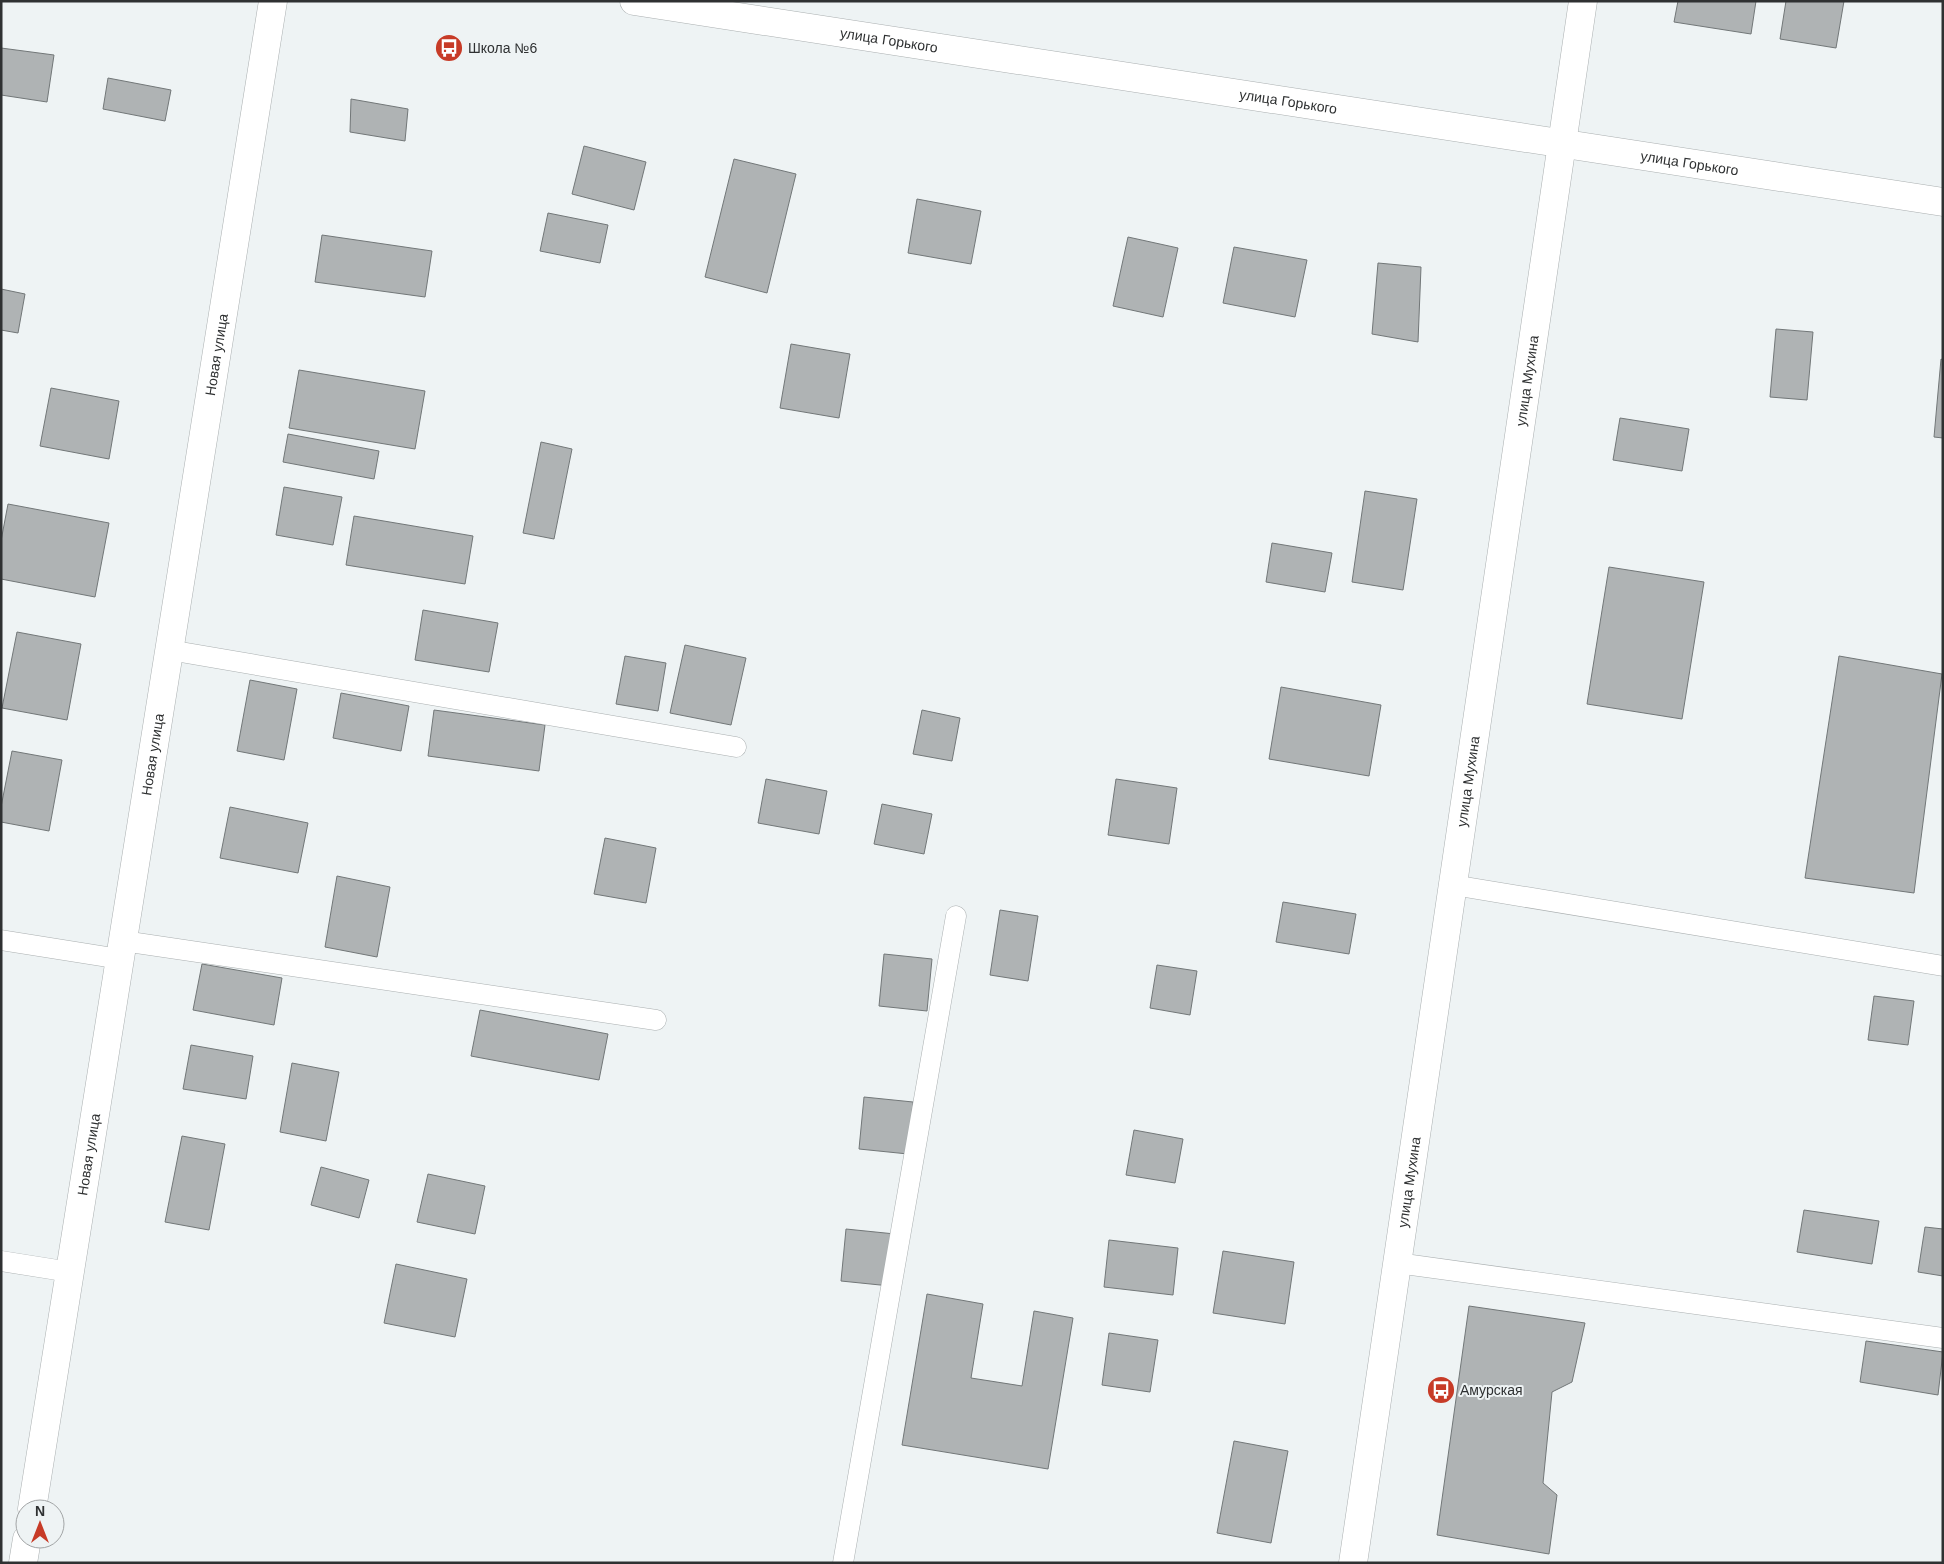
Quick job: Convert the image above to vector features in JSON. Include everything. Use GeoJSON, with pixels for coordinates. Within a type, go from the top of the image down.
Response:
{"type":"FeatureCollection","features":[{"type":"Feature","properties":{"kind":"main road","name":"Новая улица"},"geometry":{"type":"LineString","coordinates":[[34,1499],[273,1]]}},
{"type":"Feature","properties":{"kind":"main road","name":"улица Горького"},"geometry":{"type":"LineString","coordinates":[[634,1],[1943,202]]}},
{"type":"Feature","properties":{"kind":"main road","name":"улица Мухина"},"geometry":{"type":"LineString","coordinates":[[1353,1563],[1583,1]]}},
{"type":"Feature","properties":{"kind":"main road"},"geometry":{"type":"LineString","coordinates":[[23,1563],[25,1549]]}},
{"type":"Feature","properties":{"kind":"lane"},"geometry":{"type":"LineString","coordinates":[[169,650],[736,747]]}},
{"type":"Feature","properties":{"kind":"lane"},"geometry":{"type":"LineString","coordinates":[[1453,885],[1943,966]]}},
{"type":"Feature","properties":{"kind":"lane"},"geometry":{"type":"LineString","coordinates":[[843,1563],[956,916]]}},
{"type":"Feature","properties":{"kind":"lane"},"geometry":{"type":"LineString","coordinates":[[1,940],[121,950],[656,1020]]}},
{"type":"Feature","properties":{"kind":"lane"},"geometry":{"type":"LineString","coordinates":[[1,1261],[70,1272]]}},
{"type":"Feature","properties":{"kind":"lane"},"geometry":{"type":"LineString","coordinates":[[1397,1263],[1943,1338]]}},
{"type":"Feature","properties":{"kind":"building"},"geometry":{"type":"Polygon","coordinates":[[[1678,1],[1756,1],[1751,34],[1674,22],[1678,1]]]}},
{"type":"Feature","properties":{"kind":"building"},"geometry":{"type":"Polygon","coordinates":[[[1786,1],[1844,1],[1836,48],[1780,39],[1786,1]]]}},
{"type":"Feature","properties":{"kind":"building"},"geometry":{"type":"Polygon","coordinates":[[[1,48],[54,55],[47,102],[1,95],[1,48]]]}},
{"type":"Feature","properties":{"kind":"building"},"geometry":{"type":"Polygon","coordinates":[[[108,78],[171,90],[165,121],[103,109],[108,78]]]}},
{"type":"Feature","properties":{"kind":"building"},"geometry":{"type":"Polygon","coordinates":[[[351,99],[408,109],[405,141],[350,132],[351,99]]]}},
{"type":"Feature","properties":{"kind":"building"},"geometry":{"type":"Polygon","coordinates":[[[584,146],[646,162],[634,210],[572,194],[584,146]]]}},
{"type":"Feature","properties":{"kind":"building"},"geometry":{"type":"Polygon","coordinates":[[[734,159],[796,174],[767,293],[705,277],[734,159]]]}},
{"type":"Feature","properties":{"kind":"building"},"geometry":{"type":"Polygon","coordinates":[[[917,199],[981,211],[971,264],[908,253],[917,199]]]}},
{"type":"Feature","properties":{"kind":"building"},"geometry":{"type":"Polygon","coordinates":[[[548,213],[608,225],[600,263],[540,251],[548,213]]]}},
{"type":"Feature","properties":{"kind":"building"},"geometry":{"type":"Polygon","coordinates":[[[322,235],[432,251],[425,297],[315,282],[322,235]]]}},
{"type":"Feature","properties":{"kind":"building"},"geometry":{"type":"Polygon","coordinates":[[[1128,237],[1178,248],[1163,317],[1113,306],[1128,237]]]}},
{"type":"Feature","properties":{"kind":"building"},"geometry":{"type":"Polygon","coordinates":[[[1234,247],[1307,260],[1295,317],[1223,303],[1234,247]]]}},
{"type":"Feature","properties":{"kind":"building"},"geometry":{"type":"Polygon","coordinates":[[[1378,263],[1421,267],[1418,342],[1372,334],[1378,263]]]}},
{"type":"Feature","properties":{"kind":"building"},"geometry":{"type":"Polygon","coordinates":[[[1,289],[25,294],[18,333],[1,330],[1,289]]]}},
{"type":"Feature","properties":{"kind":"building"},"geometry":{"type":"Polygon","coordinates":[[[1776,329],[1813,332],[1807,400],[1770,397],[1776,329]]]}},
{"type":"Feature","properties":{"kind":"building"},"geometry":{"type":"Polygon","coordinates":[[[791,344],[850,354],[839,418],[780,408],[791,344]]]}},
{"type":"Feature","properties":{"kind":"building"},"geometry":{"type":"Polygon","coordinates":[[[1941,359],[1943,360],[1943,438],[1934,437],[1941,359]]]}},
{"type":"Feature","properties":{"kind":"building"},"geometry":{"type":"Polygon","coordinates":[[[299,370],[425,391],[415,449],[289,428],[299,370]]]}},
{"type":"Feature","properties":{"kind":"building"},"geometry":{"type":"Polygon","coordinates":[[[51,388],[119,401],[109,459],[40,446],[51,388]]]}},
{"type":"Feature","properties":{"kind":"building"},"geometry":{"type":"Polygon","coordinates":[[[1620,418],[1689,429],[1682,471],[1613,460],[1620,418]]]}},
{"type":"Feature","properties":{"kind":"building"},"geometry":{"type":"Polygon","coordinates":[[[288,434],[379,451],[374,479],[283,462],[288,434]]]}},
{"type":"Feature","properties":{"kind":"building"},"geometry":{"type":"Polygon","coordinates":[[[541,442],[572,449],[554,539],[523,533],[541,442]]]}},
{"type":"Feature","properties":{"kind":"building"},"geometry":{"type":"Polygon","coordinates":[[[284,487],[342,497],[333,545],[276,535],[284,487]]]}},
{"type":"Feature","properties":{"kind":"building"},"geometry":{"type":"Polygon","coordinates":[[[1365,491],[1417,499],[1403,590],[1352,582],[1365,491]]]}},
{"type":"Feature","properties":{"kind":"building"},"geometry":{"type":"Polygon","coordinates":[[[8,504],[109,523],[95,597],[1,579],[1,541],[8,504]]]}},
{"type":"Feature","properties":{"kind":"building"},"geometry":{"type":"Polygon","coordinates":[[[354,516],[473,536],[465,584],[346,565],[354,516]]]}},
{"type":"Feature","properties":{"kind":"building"},"geometry":{"type":"Polygon","coordinates":[[[1272,543],[1332,553],[1325,592],[1266,582],[1272,543]]]}},
{"type":"Feature","properties":{"kind":"building"},"geometry":{"type":"Polygon","coordinates":[[[1609,567],[1704,582],[1682,719],[1587,704],[1609,567]]]}},
{"type":"Feature","properties":{"kind":"building"},"geometry":{"type":"Polygon","coordinates":[[[423,610],[498,623],[489,672],[415,660],[423,610]]]}},
{"type":"Feature","properties":{"kind":"building"},"geometry":{"type":"Polygon","coordinates":[[[17,632],[81,644],[67,720],[2,708],[17,632]]]}},
{"type":"Feature","properties":{"kind":"building"},"geometry":{"type":"Polygon","coordinates":[[[685,645],[746,658],[731,725],[670,713],[685,645]]]}},
{"type":"Feature","properties":{"kind":"building"},"geometry":{"type":"Polygon","coordinates":[[[625,656],[666,663],[658,711],[616,704],[625,656]]]}},
{"type":"Feature","properties":{"kind":"building"},"geometry":{"type":"Polygon","coordinates":[[[1839,656],[1942,674],[1914,893],[1805,878],[1839,656]]]}},
{"type":"Feature","properties":{"kind":"building"},"geometry":{"type":"Polygon","coordinates":[[[250,680],[297,689],[284,760],[237,751],[250,680]]]}},
{"type":"Feature","properties":{"kind":"building"},"geometry":{"type":"Polygon","coordinates":[[[1281,687],[1381,705],[1369,776],[1269,759],[1281,687]]]}},
{"type":"Feature","properties":{"kind":"building"},"geometry":{"type":"Polygon","coordinates":[[[341,693],[409,706],[401,751],[333,738],[341,693]]]}},
{"type":"Feature","properties":{"kind":"building"},"geometry":{"type":"Polygon","coordinates":[[[434,710],[545,725],[539,771],[428,756],[434,710]]]}},
{"type":"Feature","properties":{"kind":"building"},"geometry":{"type":"Polygon","coordinates":[[[922,710],[960,718],[952,761],[913,754],[922,710]]]}},
{"type":"Feature","properties":{"kind":"building"},"geometry":{"type":"Polygon","coordinates":[[[12,751],[62,760],[49,831],[1,822],[1,807],[12,751]]]}},
{"type":"Feature","properties":{"kind":"building"},"geometry":{"type":"Polygon","coordinates":[[[766,779],[827,791],[819,834],[758,823],[766,779]]]}},
{"type":"Feature","properties":{"kind":"building"},"geometry":{"type":"Polygon","coordinates":[[[1116,779],[1177,788],[1169,844],[1108,835],[1116,779]]]}},
{"type":"Feature","properties":{"kind":"building"},"geometry":{"type":"Polygon","coordinates":[[[882,804],[932,814],[924,854],[874,844],[882,804]]]}},
{"type":"Feature","properties":{"kind":"building"},"geometry":{"type":"Polygon","coordinates":[[[230,807],[308,823],[298,873],[220,858],[230,807]]]}},
{"type":"Feature","properties":{"kind":"building"},"geometry":{"type":"Polygon","coordinates":[[[605,838],[656,848],[646,903],[594,894],[605,838]]]}},
{"type":"Feature","properties":{"kind":"building"},"geometry":{"type":"Polygon","coordinates":[[[337,876],[390,887],[377,957],[325,947],[337,876]]]}},
{"type":"Feature","properties":{"kind":"building"},"geometry":{"type":"Polygon","coordinates":[[[1283,902],[1356,914],[1349,954],[1276,942],[1283,902]]]}},
{"type":"Feature","properties":{"kind":"building"},"geometry":{"type":"Polygon","coordinates":[[[1000,910],[1038,916],[1028,981],[990,975],[1000,910]]]}},
{"type":"Feature","properties":{"kind":"building"},"geometry":{"type":"Polygon","coordinates":[[[884,954],[932,959],[927,1011],[879,1006],[884,954]]]}},
{"type":"Feature","properties":{"kind":"building"},"geometry":{"type":"Polygon","coordinates":[[[202,964],[282,978],[274,1025],[193,1010],[202,964]]]}},
{"type":"Feature","properties":{"kind":"building"},"geometry":{"type":"Polygon","coordinates":[[[1157,965],[1197,971],[1190,1015],[1150,1008],[1157,965]]]}},
{"type":"Feature","properties":{"kind":"building"},"geometry":{"type":"Polygon","coordinates":[[[1874,996],[1914,1001],[1908,1045],[1868,1040],[1874,996]]]}},
{"type":"Feature","properties":{"kind":"building"},"geometry":{"type":"Polygon","coordinates":[[[480,1010],[608,1034],[599,1080],[471,1056],[480,1010]]]}},
{"type":"Feature","properties":{"kind":"building"},"geometry":{"type":"Polygon","coordinates":[[[191,1045],[253,1056],[246,1099],[183,1089],[191,1045]]]}},
{"type":"Feature","properties":{"kind":"building"},"geometry":{"type":"Polygon","coordinates":[[[292,1063],[339,1072],[326,1141],[280,1132],[292,1063]]]}},
{"type":"Feature","properties":{"kind":"building"},"geometry":{"type":"Polygon","coordinates":[[[864,1097],[913,1102],[908,1154],[859,1149],[864,1097]]]}},
{"type":"Feature","properties":{"kind":"building"},"geometry":{"type":"Polygon","coordinates":[[[1134,1130],[1183,1139],[1175,1183],[1126,1175],[1134,1130]]]}},
{"type":"Feature","properties":{"kind":"building"},"geometry":{"type":"Polygon","coordinates":[[[182,1136],[225,1144],[209,1230],[165,1222],[182,1136]]]}},
{"type":"Feature","properties":{"kind":"building"},"geometry":{"type":"Polygon","coordinates":[[[321,1167],[369,1180],[359,1218],[311,1205],[321,1167]]]}},
{"type":"Feature","properties":{"kind":"building"},"geometry":{"type":"Polygon","coordinates":[[[428,1174],[485,1186],[475,1234],[417,1222],[428,1174]]]}},
{"type":"Feature","properties":{"kind":"building"},"geometry":{"type":"Polygon","coordinates":[[[1804,1210],[1879,1221],[1872,1264],[1797,1252],[1804,1210]]]}},
{"type":"Feature","properties":{"kind":"building"},"geometry":{"type":"Polygon","coordinates":[[[1925,1227],[1943,1229],[1943,1276],[1918,1272],[1925,1227]]]}},
{"type":"Feature","properties":{"kind":"building"},"geometry":{"type":"Polygon","coordinates":[[[846,1229],[895,1234],[890,1286],[841,1281],[846,1229]]]}},
{"type":"Feature","properties":{"kind":"building"},"geometry":{"type":"Polygon","coordinates":[[[1109,1240],[1178,1248],[1173,1295],[1104,1287],[1109,1240]]]}},
{"type":"Feature","properties":{"kind":"building"},"geometry":{"type":"Polygon","coordinates":[[[1223,1251],[1294,1262],[1285,1324],[1213,1313],[1223,1251]]]}},
{"type":"Feature","properties":{"kind":"building"},"geometry":{"type":"Polygon","coordinates":[[[396,1264],[467,1279],[455,1337],[384,1323],[396,1264]]]}},
{"type":"Feature","properties":{"kind":"building"},"geometry":{"type":"Polygon","coordinates":[[[927,1294],[983,1304],[971,1378],[1022,1386],[1034,1311],[1073,1318],[1048,1469],[902,1445],[927,1294]]]}},
{"type":"Feature","properties":{"kind":"building"},"geometry":{"type":"Polygon","coordinates":[[[1469,1306],[1585,1323],[1572,1382],[1552,1392],[1543,1483],[1557,1495],[1549,1554],[1437,1535],[1469,1306]]]}},
{"type":"Feature","properties":{"kind":"building"},"geometry":{"type":"Polygon","coordinates":[[[1109,1333],[1158,1340],[1150,1392],[1102,1385],[1109,1333]]]}},
{"type":"Feature","properties":{"kind":"building"},"geometry":{"type":"Polygon","coordinates":[[[1866,1341],[1943,1352],[1938,1395],[1860,1382],[1866,1341]]]}},
{"type":"Feature","properties":{"kind":"building"},"geometry":{"type":"Polygon","coordinates":[[[1234,1441],[1288,1451],[1271,1543],[1217,1533],[1234,1441]]]}},
{"type":"Feature","properties":{"kind":"place","name":"Школа №6"},"geometry":{"type":"Point","coordinates":[449,48]}},
{"type":"Feature","properties":{"kind":"place","name":"Амурская"},"geometry":{"type":"Point","coordinates":[1441,1390]}}]}
